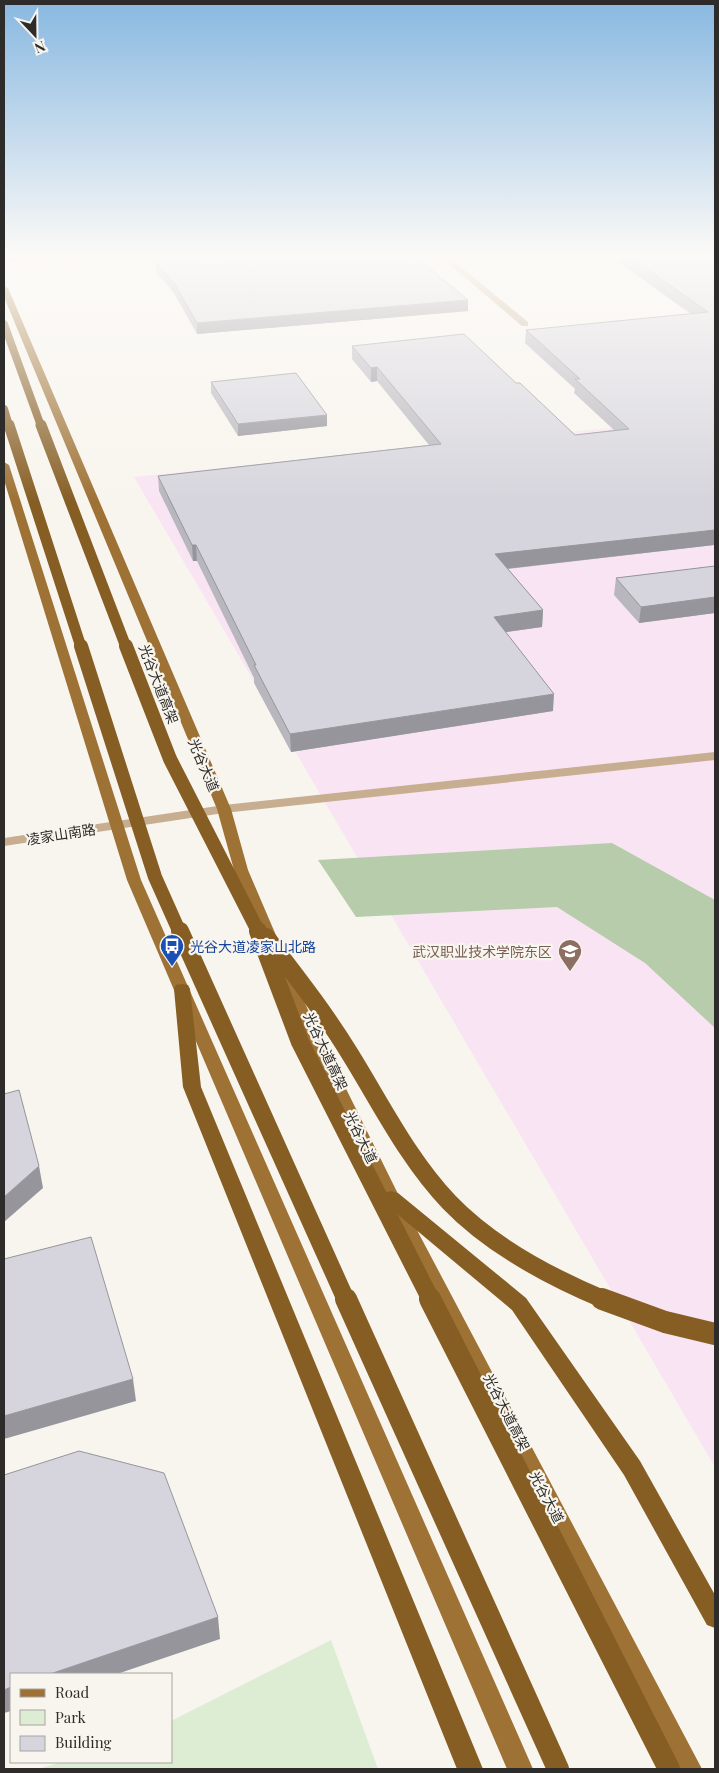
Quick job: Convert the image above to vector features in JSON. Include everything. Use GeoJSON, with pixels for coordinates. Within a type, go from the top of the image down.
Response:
{"type":"FeatureCollection","features":[{"type":"Feature","properties":{"kind":"highway","name":"光谷大道高架"},"geometry":{"type":"LineString","coordinates":[[9,337],[61,481],[170,759],[256,923],[300,1042],[670,1769]]}},
{"type":"Feature","properties":{"kind":"highway"},"geometry":{"type":"LineString","coordinates":[[4,409],[155,877],[558,1769]]}},
{"type":"Feature","properties":{"kind":"highway"},"geometry":{"type":"LineString","coordinates":[[256,923],[337,1033],[393,1127],[423,1169],[449,1201],[469,1219],[507,1248],[588,1294],[677,1326],[715,1334]]}},
{"type":"Feature","properties":{"kind":"highway"},"geometry":{"type":"LineString","coordinates":[[182,989],[192,1087],[470,1769]]}},
{"type":"Feature","properties":{"kind":"highway"},"geometry":{"type":"LineString","coordinates":[[391,1198],[519,1304],[632,1468],[715,1617]]}},
{"type":"Feature","properties":{"kind":"main road","name":"光谷大道"},"geometry":{"type":"LineString","coordinates":[[25,337],[224,809],[241,870],[302,1015],[391,1198],[689,1769]]}},
{"type":"Feature","properties":{"kind":"main road"},"geometry":{"type":"LineString","coordinates":[[4,465],[134,880],[520,1769]]}},
{"type":"Feature","properties":{"kind":"street","name":"凌家山南路"},"geometry":{"type":"LineString","coordinates":[[4,842],[224,809],[715,756]]}},
{"type":"Feature","properties":{"kind":"shaded area","name":"武汉职业技术学院东区"},"geometry":{"type":"Polygon","coordinates":[[[715,417],[715,1467],[134,477],[715,417]]]}},
{"type":"Feature","properties":{"kind":"green space"},"geometry":{"type":"Polygon","coordinates":[[[612,843],[715,900],[715,1028],[645,963],[557,907],[356,917],[318,860],[612,843]]]}},
{"type":"Feature","properties":{"kind":"green space"},"geometry":{"type":"Polygon","coordinates":[[[331,1640],[378,1769],[38,1769],[59,1763],[172,1763],[172,1720],[331,1640]]]}},
{"type":"Feature","properties":{"kind":"building"},"geometry":{"type":"Polygon","coordinates":[[[438,337],[467,337],[575,435],[629,429],[575,379],[580,379],[533,337],[715,337],[715,530],[495,554],[543,610],[494,617],[554,694],[290,734],[254,665],[256,665],[196,545],[192,545],[158,476],[441,444],[377,367],[371,368],[352,346],[438,337]]]}},
{"type":"Feature","properties":{"kind":"building"},"geometry":{"type":"Polygon","coordinates":[[[296,373],[327,415],[238,424],[211,382],[296,373]]]}},
{"type":"Feature","properties":{"kind":"building"},"geometry":{"type":"Polygon","coordinates":[[[715,566],[715,597],[641,607],[616,578],[715,566]]]}},
{"type":"Feature","properties":{"kind":"building"},"geometry":{"type":"Polygon","coordinates":[[[19,1090],[39,1166],[4,1197],[4,1094],[19,1090]]]}},
{"type":"Feature","properties":{"kind":"building"},"geometry":{"type":"Polygon","coordinates":[[[91,1237],[133,1379],[4,1416],[4,1259],[91,1237]]]}},
{"type":"Feature","properties":{"kind":"building"},"geometry":{"type":"Polygon","coordinates":[[[79,1451],[164,1473],[218,1617],[53,1673],[10,1673],[10,1687],[4,1690],[4,1475],[79,1451]]]}},
{"type":"Feature","properties":{"kind":"place","name":"光谷大道凌家山北路"},"geometry":{"type":"Point","coordinates":[172,967]}},
{"type":"Feature","properties":{"kind":"place","name":"武汉职业技术学院东区"},"geometry":{"type":"Point","coordinates":[570,972]}}]}
